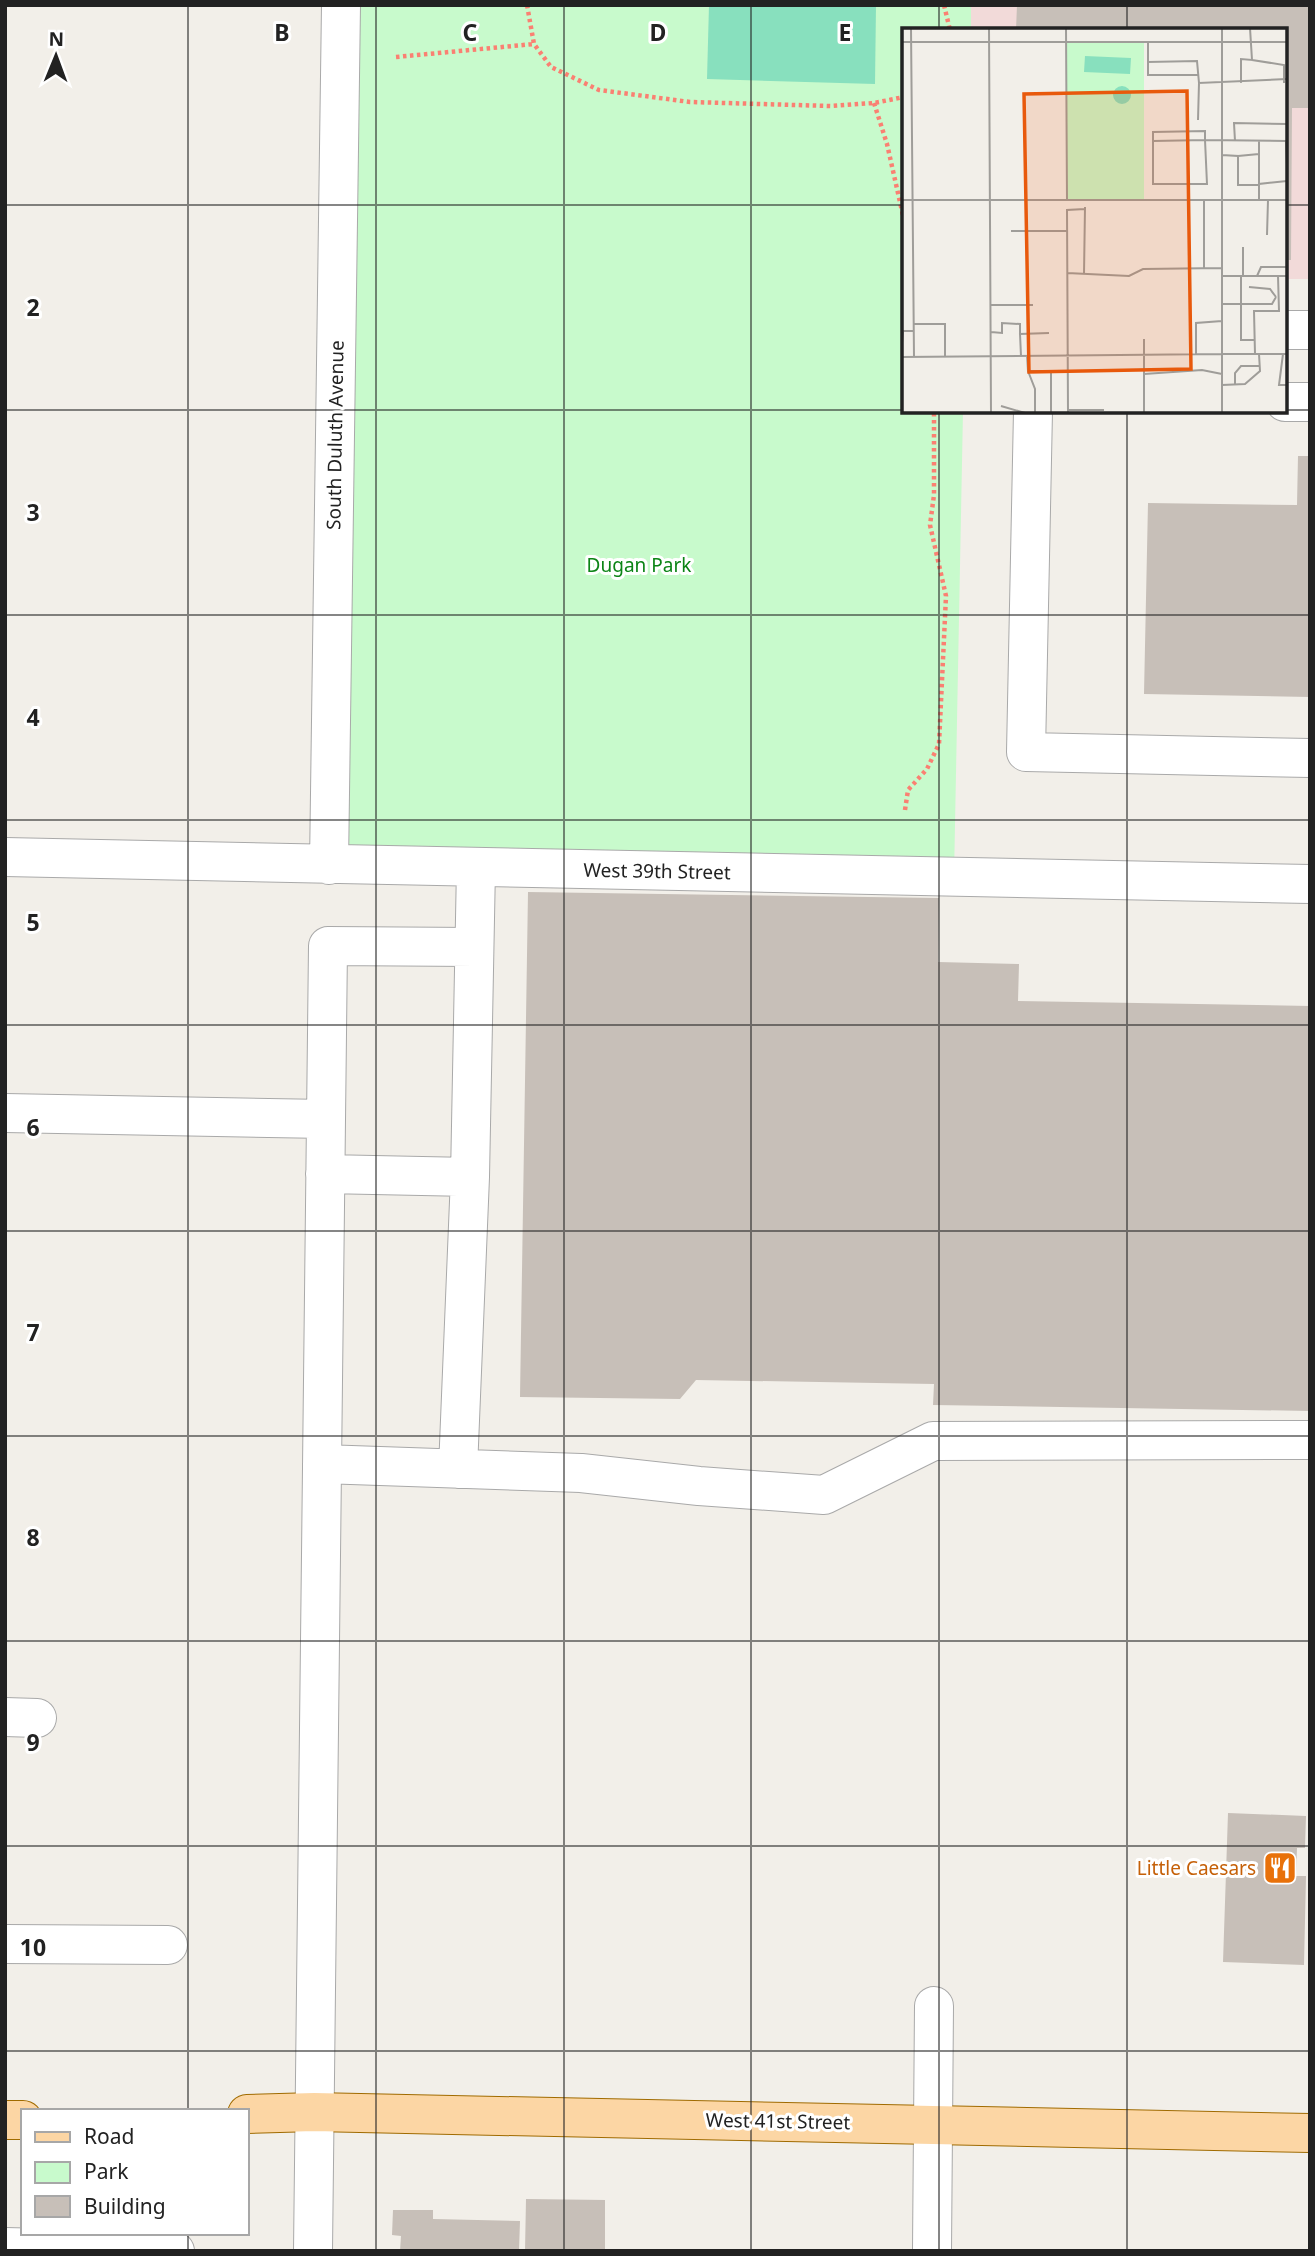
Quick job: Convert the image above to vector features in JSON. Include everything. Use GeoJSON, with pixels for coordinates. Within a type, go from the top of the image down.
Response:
{"type":"FeatureCollection","features":[{"type":"Feature","properties":{"kind":"main road","name":"West 41st Street"},"geometry":{"type":"LineString","coordinates":[[248,2114],[314,2112],[1310,2133]]}},
{"type":"Feature","properties":{"kind":"street","name":"South Duluth Avenue"},"geometry":{"type":"LineString","coordinates":[[329,865],[341,5]]}},
{"type":"Feature","properties":{"kind":"street"},"geometry":{"type":"LineString","coordinates":[[1287,330],[1310,330]]}},
{"type":"Feature","properties":{"kind":"street"},"geometry":{"type":"LineString","coordinates":[[1287,402],[1310,402]]}},
{"type":"Feature","properties":{"kind":"street"},"geometry":{"type":"LineString","coordinates":[[1032,413],[1026,752],[1310,758]]}},
{"type":"Feature","properties":{"kind":"street","name":"West 39th Street"},"geometry":{"type":"LineString","coordinates":[[5,857],[1310,884]]}},
{"type":"Feature","properties":{"kind":"street"},"geometry":{"type":"LineString","coordinates":[[458,1469],[470,1177],[476,867]]}},
{"type":"Feature","properties":{"kind":"street"},"geometry":{"type":"LineString","coordinates":[[313,2251],[328,946],[474,947]]}},
{"type":"Feature","properties":{"kind":"street"},"geometry":{"type":"LineString","coordinates":[[5,1112],[326,1119]]}},
{"type":"Feature","properties":{"kind":"street"},"geometry":{"type":"LineString","coordinates":[[326,1174],[470,1177]]}},
{"type":"Feature","properties":{"kind":"street"},"geometry":{"type":"LineString","coordinates":[[322,1464],[581,1472],[699,1486],[824,1495],[933,1441],[1310,1440]]}},
{"type":"Feature","properties":{"kind":"street"},"geometry":{"type":"LineString","coordinates":[[5,1944],[168,1945]]}},
{"type":"Feature","properties":{"kind":"street"},"geometry":{"type":"LineString","coordinates":[[932,2251],[934,2006]]}},
{"type":"Feature","properties":{"kind":"street"},"geometry":{"type":"LineString","coordinates":[[5,2247],[176,2251]]}},
{"type":"Feature","properties":{"kind":"path"},"geometry":{"type":"LineString","coordinates":[[527,5],[534,44],[551,66],[599,90],[690,102],[831,106],[874,103],[902,97]]}},
{"type":"Feature","properties":{"kind":"path"},"geometry":{"type":"LineString","coordinates":[[944,5],[950,28]]}},
{"type":"Feature","properties":{"kind":"path"},"geometry":{"type":"LineString","coordinates":[[396,57],[534,44]]}},
{"type":"Feature","properties":{"kind":"path"},"geometry":{"type":"LineString","coordinates":[[874,103],[902,211]]}},
{"type":"Feature","properties":{"kind":"path"},"geometry":{"type":"LineString","coordinates":[[905,810],[908,790],[927,769],[939,744],[946,596],[930,525],[934,495],[934,413]]}},
{"type":"Feature","properties":{"kind":"shaded area"},"geometry":{"type":"Polygon","coordinates":[[[971,5],[1310,5],[1310,279],[1287,279],[1287,28],[971,28],[971,5]]]}},
{"type":"Feature","properties":{"kind":"green space","name":"Dugan Park"},"geometry":{"type":"Polygon","coordinates":[[[341,5],[971,5],[971,28],[902,28],[902,413],[963,413],[954,877],[329,865],[341,5]]]}},
{"type":"Feature","properties":{"kind":"green space"},"geometry":{"type":"Polygon","coordinates":[[[709,5],[876,5],[875,84],[707,79],[709,5]]]}},
{"type":"Feature","properties":{"kind":"building"},"geometry":{"type":"Polygon","coordinates":[[[1017,5],[1310,5],[1310,108],[1292,108],[1291,260],[1287,260],[1287,28],[1016,28],[1017,5]]]}},
{"type":"Feature","properties":{"kind":"building"},"geometry":{"type":"Polygon","coordinates":[[[1298,456],[1310,456],[1310,697],[1144,694],[1148,503],[1297,505],[1298,456]]]}},
{"type":"Feature","properties":{"kind":"building"},"geometry":{"type":"Polygon","coordinates":[[[528,892],[939,898],[938,962],[1019,964],[1018,1001],[1310,1006],[1310,1411],[933,1405],[934,1384],[696,1380],[680,1399],[520,1397],[528,892]]]}},
{"type":"Feature","properties":{"kind":"building"},"geometry":{"type":"Polygon","coordinates":[[[1228,1813],[1306,1816],[1305,1848],[1297,1848],[1296,1876],[1306,1876],[1304,1965],[1223,1962],[1228,1813]]]}},
{"type":"Feature","properties":{"kind":"building"},"geometry":{"type":"Polygon","coordinates":[[[526,2199],[605,2200],[605,2251],[525,2251],[526,2199]]]}},
{"type":"Feature","properties":{"kind":"building"},"geometry":{"type":"Polygon","coordinates":[[[393,2210],[433,2210],[433,2219],[520,2221],[519,2251],[400,2251],[401,2236],[392,2235],[393,2210]]]}},
{"type":"Feature","properties":{"kind":"place","name":"Little Caesars"},"geometry":{"type":"Point","coordinates":[1280,1868]}}]}
